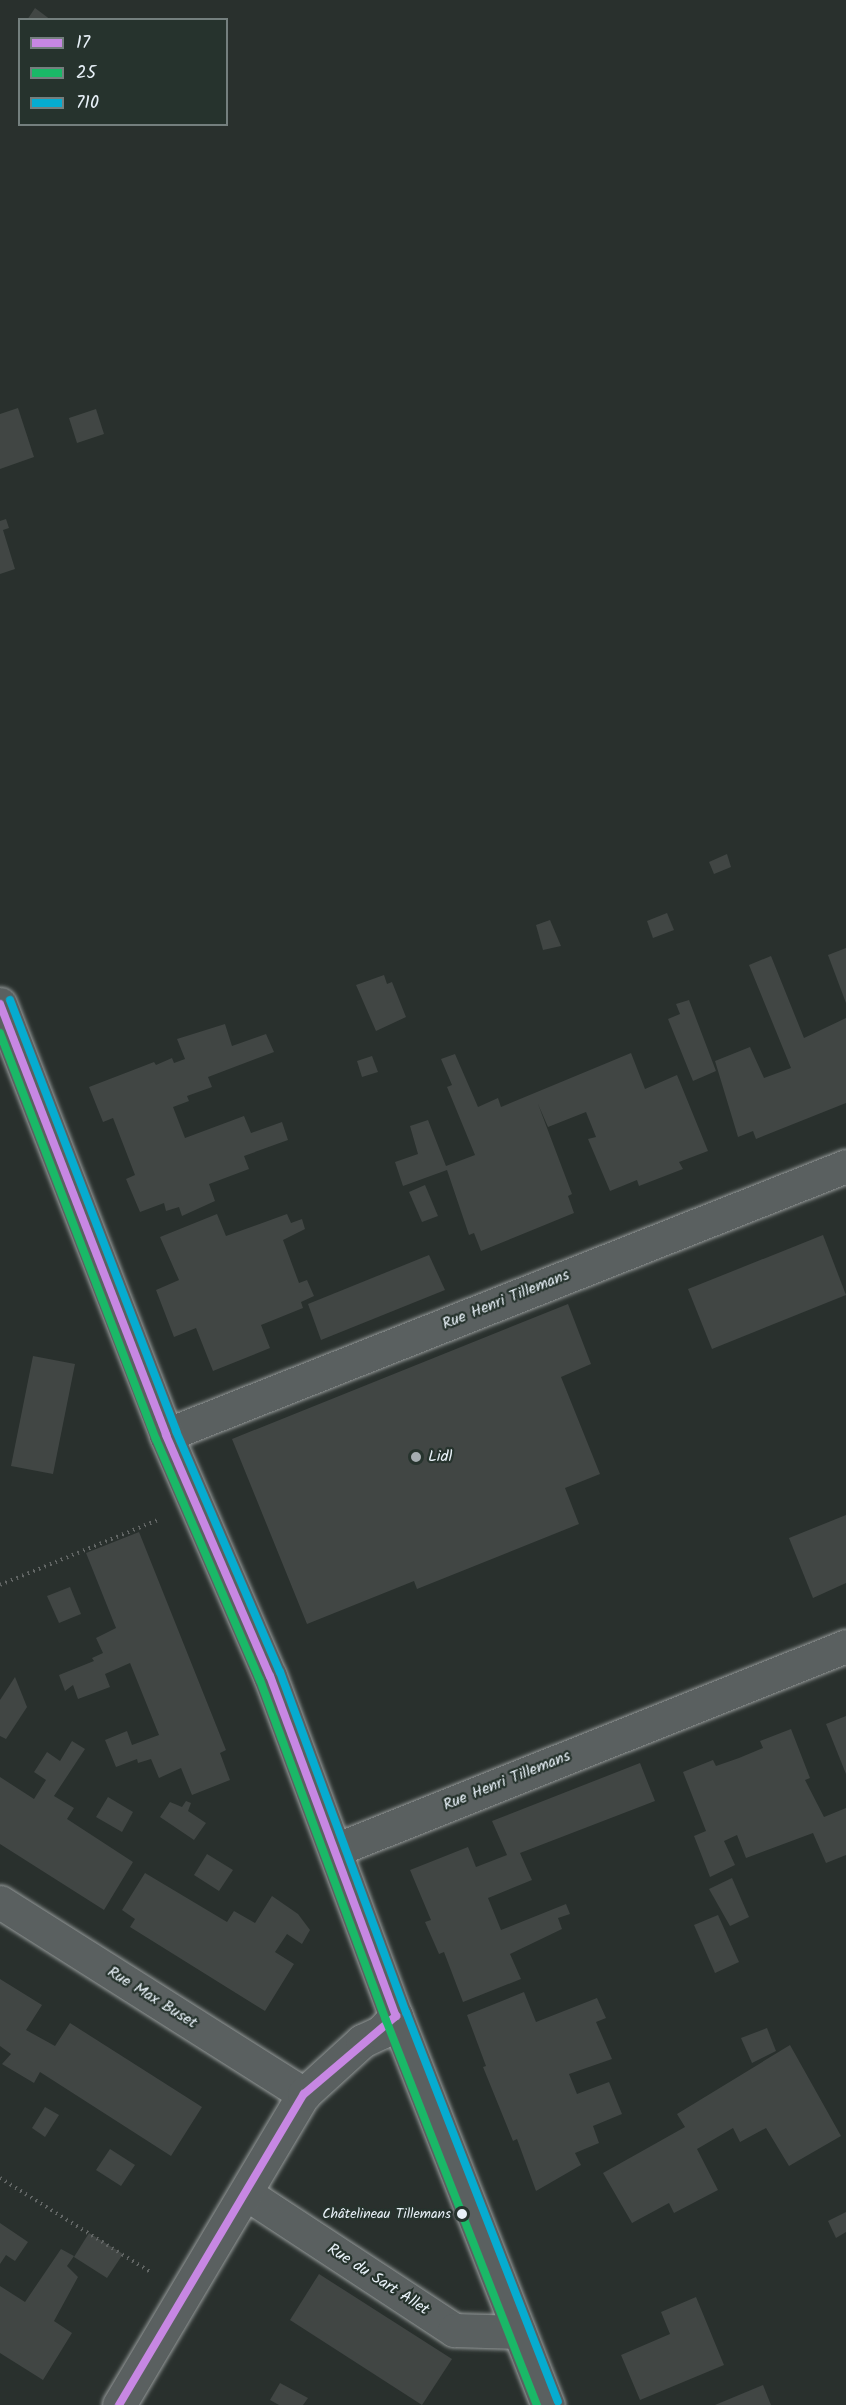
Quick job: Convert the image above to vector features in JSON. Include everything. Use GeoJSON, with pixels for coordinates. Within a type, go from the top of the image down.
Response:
{"type":"FeatureCollection","features":[{"type":"Feature","properties":{"kind":"street"},"geometry":{"type":"LineString","coordinates":[[0,1004],[166,1435],[270,1676],[396,2016],[548,2405]]}},
{"type":"Feature","properties":{"kind":"street","name":"Rue Henri Tillemans"},"geometry":{"type":"LineString","coordinates":[[166,1435],[846,1166]]}},
{"type":"Feature","properties":{"kind":"street","name":"Rue Henri Tillemans"},"geometry":{"type":"LineString","coordinates":[[335,1850],[846,1646]]}},
{"type":"Feature","properties":{"kind":"street","name":"Rue Max Buset"},"geometry":{"type":"LineString","coordinates":[[0,1902],[304,2094]]}},
{"type":"Feature","properties":{"kind":"street"},"geometry":{"type":"LineString","coordinates":[[119,2405],[247,2194],[304,2094],[396,2016]]}},
{"type":"Feature","properties":{"kind":"street","name":"Rue du Sart Allet"},"geometry":{"type":"LineString","coordinates":[[247,2194],[454,2330],[519,2332]]}},
{"type":"Feature","properties":{"kind":"path"},"geometry":{"type":"LineString","coordinates":[[0,1585],[195,1505]]}},
{"type":"Feature","properties":{"kind":"path"},"geometry":{"type":"LineString","coordinates":[[0,2178],[186,2294]]}},
{"type":"Feature","properties":{"kind":"building"},"geometry":{"type":"Polygon","coordinates":[[[35,8],[48,18],[28,18],[35,8]]]}},
{"type":"Feature","properties":{"kind":"building"},"geometry":{"type":"Polygon","coordinates":[[[18,408],[34,457],[0,469],[0,414],[18,408]]]}},
{"type":"Feature","properties":{"kind":"building"},"geometry":{"type":"Polygon","coordinates":[[[96,409],[104,434],[77,443],[69,418],[96,409]]]}},
{"type":"Feature","properties":{"kind":"building"},"geometry":{"type":"Polygon","coordinates":[[[6,519],[9,528],[3,530],[15,569],[0,574],[0,521],[6,519]]]}},
{"type":"Feature","properties":{"kind":"building"},"geometry":{"type":"Polygon","coordinates":[[[727,854],[731,867],[714,874],[709,862],[727,854]]]}},
{"type":"Feature","properties":{"kind":"building"},"geometry":{"type":"Polygon","coordinates":[[[667,913],[674,930],[653,938],[647,921],[667,913]]]}},
{"type":"Feature","properties":{"kind":"building"},"geometry":{"type":"Polygon","coordinates":[[[550,920],[561,946],[543,950],[536,925],[550,920]]]}},
{"type":"Feature","properties":{"kind":"building"},"geometry":{"type":"Polygon","coordinates":[[[846,948],[846,1003],[828,955],[846,948]]]}},
{"type":"Feature","properties":{"kind":"building"},"geometry":{"type":"Polygon","coordinates":[[[771,956],[804,1038],[846,1018],[846,1103],[756,1139],[753,1131],[738,1137],[715,1061],[750,1047],[764,1078],[791,1068],[749,965],[771,956]]]}},
{"type":"Feature","properties":{"kind":"building"},"geometry":{"type":"Polygon","coordinates":[[[384,975],[387,984],[392,982],[406,1017],[376,1031],[356,985],[384,975]]]}},
{"type":"Feature","properties":{"kind":"building"},"geometry":{"type":"Polygon","coordinates":[[[689,1000],[716,1071],[693,1081],[668,1019],[680,1014],[676,1004],[689,1000]]]}},
{"type":"Feature","properties":{"kind":"building"},"geometry":{"type":"Polygon","coordinates":[[[225,1024],[232,1046],[266,1034],[274,1052],[208,1077],[212,1087],[187,1096],[189,1101],[173,1107],[185,1138],[244,1116],[251,1133],[282,1122],[288,1140],[244,1156],[249,1169],[209,1184],[215,1201],[182,1216],[179,1207],[166,1211],[164,1203],[140,1212],[126,1179],[135,1175],[113,1118],[103,1122],[89,1087],[154,1062],[156,1065],[172,1058],[174,1063],[185,1059],[177,1039],[225,1024]]]}},
{"type":"Feature","properties":{"kind":"building"},"geometry":{"type":"Polygon","coordinates":[[[631,1053],[645,1089],[677,1075],[708,1151],[679,1162],[683,1169],[639,1186],[637,1180],[610,1191],[588,1139],[596,1137],[586,1112],[548,1127],[538,1104],[572,1194],[568,1196],[574,1213],[481,1251],[474,1233],[469,1235],[447,1170],[403,1186],[395,1162],[418,1154],[410,1126],[428,1120],[446,1166],[475,1155],[447,1087],[452,1085],[441,1059],[455,1054],[478,1107],[498,1098],[501,1107],[631,1053]]]}},
{"type":"Feature","properties":{"kind":"building"},"geometry":{"type":"Polygon","coordinates":[[[372,1056],[378,1072],[362,1077],[357,1061],[372,1056]]]}},
{"type":"Feature","properties":{"kind":"building"},"geometry":{"type":"Polygon","coordinates":[[[425,1185],[438,1216],[422,1222],[409,1192],[425,1185]]]}},
{"type":"Feature","properties":{"kind":"building"},"geometry":{"type":"Polygon","coordinates":[[[217,1214],[226,1236],[287,1214],[291,1223],[302,1219],[305,1229],[283,1240],[299,1283],[307,1280],[314,1296],[301,1302],[303,1308],[261,1325],[270,1348],[213,1371],[196,1328],[174,1337],[156,1290],[179,1280],[160,1237],[217,1214]]]}},
{"type":"Feature","properties":{"kind":"building"},"geometry":{"type":"Polygon","coordinates":[[[823,1235],[846,1295],[712,1349],[688,1289],[823,1235]]]}},
{"type":"Feature","properties":{"kind":"building"},"geometry":{"type":"Polygon","coordinates":[[[429,1255],[445,1290],[321,1340],[308,1304],[429,1255]]]}},
{"type":"Feature","properties":{"kind":"building","name":"Lidl"},"geometry":{"type":"Polygon","coordinates":[[[568,1304],[591,1364],[561,1377],[600,1474],[565,1488],[579,1524],[417,1589],[414,1581],[307,1624],[232,1439],[568,1304]]]}},
{"type":"Feature","properties":{"kind":"building"},"geometry":{"type":"Polygon","coordinates":[[[33,1356],[75,1364],[53,1474],[11,1466],[33,1356]]]}},
{"type":"Feature","properties":{"kind":"building"},"geometry":{"type":"Polygon","coordinates":[[[846,1515],[846,1583],[813,1598],[789,1538],[846,1515]]]}},
{"type":"Feature","properties":{"kind":"building"},"geometry":{"type":"Polygon","coordinates":[[[139,1532],[226,1750],[220,1753],[230,1780],[192,1795],[181,1768],[159,1778],[151,1759],[138,1763],[137,1759],[116,1767],[105,1740],[127,1731],[132,1745],[159,1735],[130,1663],[105,1674],[110,1687],[78,1699],[73,1685],[65,1691],[59,1675],[94,1661],[92,1658],[103,1653],[96,1638],[116,1628],[86,1553],[139,1532]]]}},
{"type":"Feature","properties":{"kind":"building"},"geometry":{"type":"Polygon","coordinates":[[[70,1587],[81,1614],[59,1623],[47,1596],[70,1587]]]}},
{"type":"Feature","properties":{"kind":"building"},"geometry":{"type":"Polygon","coordinates":[[[15,1677],[27,1707],[6,1739],[0,1736],[0,1700],[15,1677]]]}},
{"type":"Feature","properties":{"kind":"building"},"geometry":{"type":"Polygon","coordinates":[[[846,1716],[846,1774],[826,1724],[846,1716]]]}},
{"type":"Feature","properties":{"kind":"building"},"geometry":{"type":"Polygon","coordinates":[[[791,1729],[810,1778],[805,1780],[824,1817],[846,1808],[846,1855],[826,1863],[813,1833],[746,1858],[737,1835],[724,1841],[735,1865],[710,1877],[694,1836],[706,1831],[683,1772],[713,1760],[716,1766],[739,1758],[763,1748],[760,1741],[791,1729]]]}},
{"type":"Feature","properties":{"kind":"building"},"geometry":{"type":"Polygon","coordinates":[[[72,1741],[85,1749],[54,1796],[74,1808],[67,1819],[133,1862],[104,1910],[0,1844],[0,1777],[34,1799],[46,1780],[34,1772],[47,1752],[60,1761],[72,1741]]]}},
{"type":"Feature","properties":{"kind":"building"},"geometry":{"type":"Polygon","coordinates":[[[640,1763],[655,1801],[520,1853],[532,1880],[488,1898],[501,1930],[566,1904],[570,1914],[558,1918],[562,1929],[510,1954],[521,1979],[463,2002],[444,1952],[439,1954],[425,1922],[431,1920],[410,1870],[468,1847],[476,1867],[507,1855],[492,1821],[640,1763]]]}},
{"type":"Feature","properties":{"kind":"building"},"geometry":{"type":"Polygon","coordinates":[[[108,1797],[133,1812],[122,1832],[96,1817],[108,1797]]]}},
{"type":"Feature","properties":{"kind":"building"},"geometry":{"type":"Polygon","coordinates":[[[186,1801],[191,1803],[188,1811],[206,1823],[194,1840],[160,1817],[170,1802],[182,1807],[186,1801]]]}},
{"type":"Feature","properties":{"kind":"building"},"geometry":{"type":"Polygon","coordinates":[[[207,1854],[233,1870],[219,1891],[194,1875],[207,1854]]]}},
{"type":"Feature","properties":{"kind":"building"},"geometry":{"type":"Polygon","coordinates":[[[145,1873],[227,1922],[234,1911],[255,1923],[272,1896],[298,1914],[310,1930],[302,1944],[287,1934],[275,1952],[294,1964],[265,2011],[130,1927],[135,1919],[122,1910],[145,1873]]]}},
{"type":"Feature","properties":{"kind":"building"},"geometry":{"type":"Polygon","coordinates":[[[732,1878],[749,1917],[730,1926],[709,1889],[732,1878]]]}},
{"type":"Feature","properties":{"kind":"building"},"geometry":{"type":"Polygon","coordinates":[[[718,1915],[739,1962],[715,1973],[694,1925],[718,1915]]]}},
{"type":"Feature","properties":{"kind":"building"},"geometry":{"type":"Polygon","coordinates":[[[0,1979],[42,2005],[26,2030],[55,2046],[70,2023],[202,2107],[171,2156],[40,2072],[34,2083],[2,2064],[11,2054],[0,2046],[0,1979]]]}},
{"type":"Feature","properties":{"kind":"building"},"geometry":{"type":"Polygon","coordinates":[[[524,1992],[536,2022],[597,1998],[606,2018],[596,2022],[612,2059],[569,2074],[577,2094],[609,2082],[622,2114],[593,2126],[599,2143],[575,2153],[581,2165],[536,2191],[517,2139],[513,2141],[483,2067],[486,2066],[467,2015],[524,1992]]]}},
{"type":"Feature","properties":{"kind":"building"},"geometry":{"type":"Polygon","coordinates":[[[767,2028],[776,2051],[752,2063],[741,2038],[767,2028]]]}},
{"type":"Feature","properties":{"kind":"building"},"geometry":{"type":"Polygon","coordinates":[[[790,2045],[841,2136],[789,2166],[766,2128],[740,2142],[733,2128],[697,2149],[718,2190],[674,2213],[669,2203],[632,2223],[603,2173],[685,2127],[677,2114],[790,2045]]]}},
{"type":"Feature","properties":{"kind":"building"},"geometry":{"type":"Polygon","coordinates":[[[45,2107],[59,2115],[45,2137],[32,2128],[45,2107]]]}},
{"type":"Feature","properties":{"kind":"building"},"geometry":{"type":"Polygon","coordinates":[[[110,2149],[135,2165],[121,2186],[96,2170],[110,2149]]]}},
{"type":"Feature","properties":{"kind":"building"},"geometry":{"type":"Polygon","coordinates":[[[846,2212],[846,2232],[836,2238],[828,2221],[846,2212]]]}},
{"type":"Feature","properties":{"kind":"building"},"geometry":{"type":"Polygon","coordinates":[[[0,2223],[28,2242],[15,2261],[6,2255],[0,2264],[0,2223]]]}},
{"type":"Feature","properties":{"kind":"building"},"geometry":{"type":"Polygon","coordinates":[[[89,2233],[123,2254],[107,2278],[74,2257],[89,2233]]]}},
{"type":"Feature","properties":{"kind":"building"},"geometry":{"type":"Polygon","coordinates":[[[61,2249],[74,2256],[67,2266],[78,2277],[54,2321],[72,2333],[43,2380],[0,2353],[0,2286],[25,2302],[61,2249]]]}},
{"type":"Feature","properties":{"kind":"building"},"geometry":{"type":"Polygon","coordinates":[[[319,2274],[452,2359],[422,2405],[290,2320],[319,2274]]]}},
{"type":"Feature","properties":{"kind":"building"},"geometry":{"type":"Polygon","coordinates":[[[696,2297],[724,2365],[640,2400],[621,2355],[670,2334],[661,2312],[696,2297]]]}},
{"type":"Feature","properties":{"kind":"building"},"geometry":{"type":"Polygon","coordinates":[[[280,2383],[308,2398],[303,2405],[279,2405],[270,2400],[280,2383]]]}},
{"type":"Feature","properties":{"kind":"building"},"geometry":{"type":"Polygon","coordinates":[[[763,2385],[771,2405],[715,2405],[763,2385]]]}},
{"type":"Feature","properties":{"kind":"transit line","name":"710"},"geometry":{"type":"LineString","coordinates":[[10,1000],[176,1431],[280,1672],[406,2012],[558,2401]]}},
{"type":"Feature","properties":{"kind":"transit line","name":"17"},"geometry":{"type":"LineString","coordinates":[[0,1004],[166,1435],[270,1676],[396,2016]]}},
{"type":"Feature","properties":{"kind":"transit line","name":"25"},"geometry":{"type":"LineString","coordinates":[[0,1033],[156,1439],[260,1680],[386,2020],[537,2405]]}},
{"type":"Feature","properties":{"kind":"transit line","name":"17"},"geometry":{"type":"LineString","coordinates":[[119,2405],[304,2094],[396,2016]]}},
{"type":"Feature","properties":{"kind":"place","name":"Lidl"},"geometry":{"type":"Point","coordinates":[416,1457]}},
{"type":"Feature","properties":{"kind":"place","name":"Châtelineau Tillemans"},"geometry":{"type":"Point","coordinates":[462,2214]}}]}
